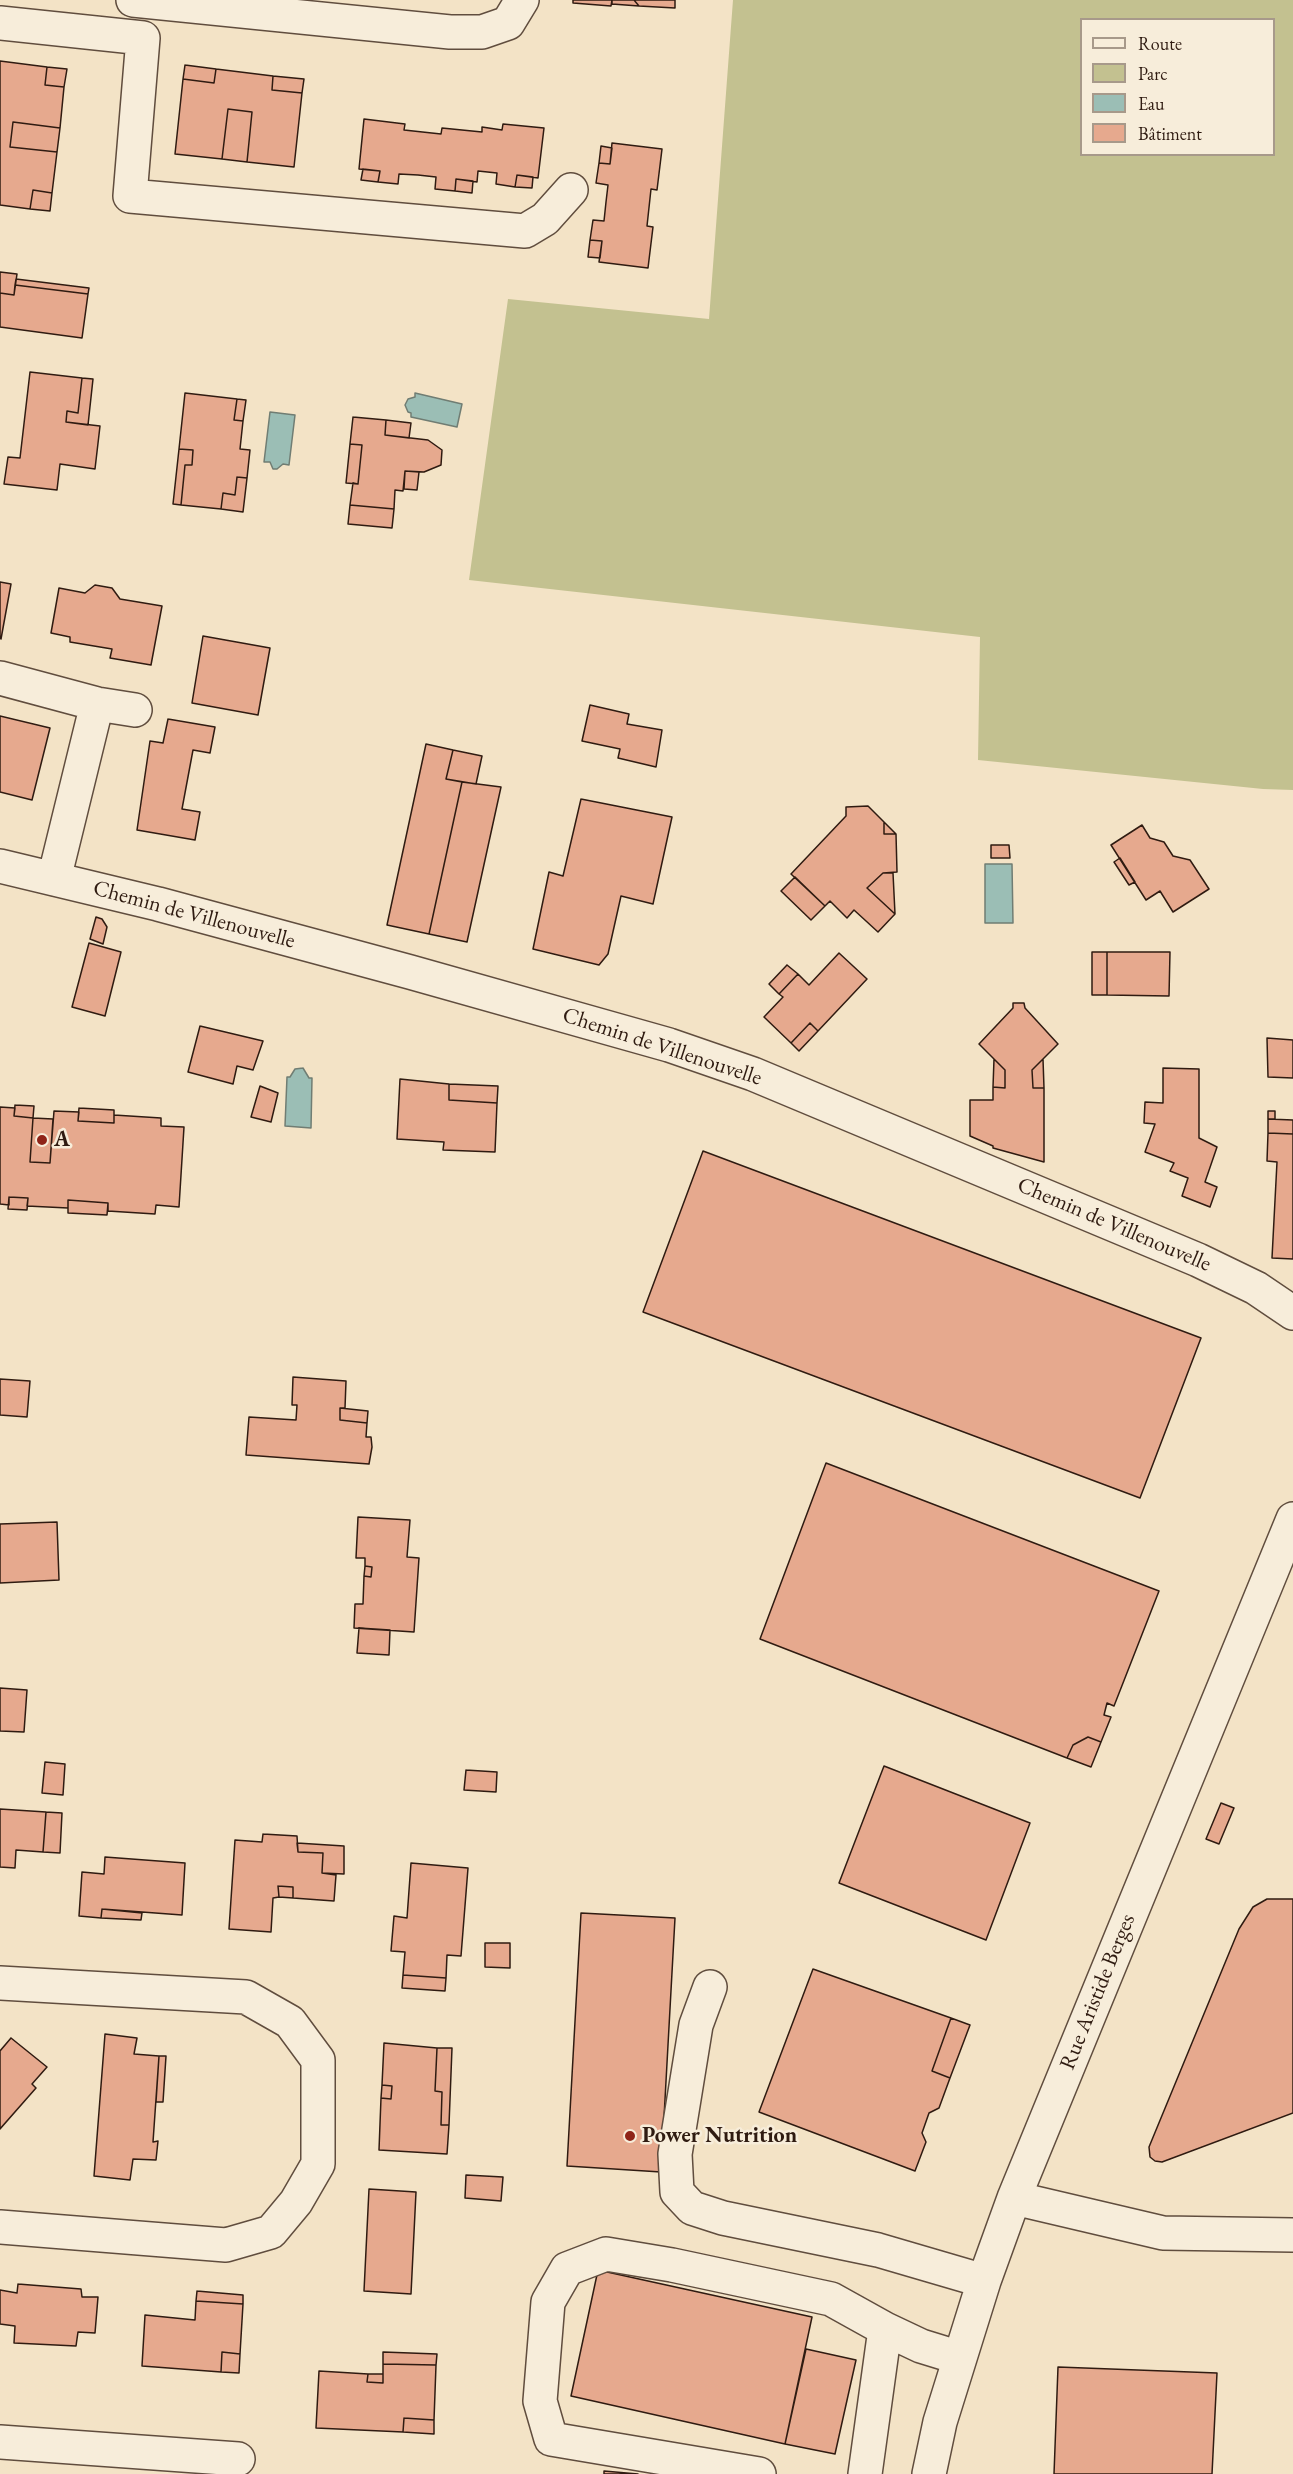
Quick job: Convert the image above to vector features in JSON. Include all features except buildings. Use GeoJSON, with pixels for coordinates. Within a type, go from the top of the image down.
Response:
{"type":"FeatureCollection","features":[{"type":"Feature","properties":{"kind":"street"},"geometry":{"type":"LineString","coordinates":[[133,0],[450,32],[482,32],[508,23],[522,0]]}},
{"type":"Feature","properties":{"kind":"street"},"geometry":{"type":"LineString","coordinates":[[0,23],[143,38],[130,196],[525,231],[545,219],[571,190]]}},
{"type":"Feature","properties":{"kind":"street"},"geometry":{"type":"LineString","coordinates":[[0,678],[97,704],[135,710]]}},
{"type":"Feature","properties":{"kind":"street"},"geometry":{"type":"LineString","coordinates":[[54,879],[97,704]]}},
{"type":"Feature","properties":{"kind":"street","name":"Chemin de Villenouvelle"},"geometry":{"type":"LineString","coordinates":[[0,866],[158,904],[410,972],[669,1045],[753,1074],[1198,1260],[1256,1288],[1293,1313]]}},
{"type":"Feature","properties":{"kind":"street","name":"Rue Aristide Berges"},"geometry":{"type":"LineString","coordinates":[[929,2474],[940,2422],[984,2282],[1014,2198],[1293,1519]]}},
{"type":"Feature","properties":{"kind":"street"},"geometry":{"type":"LineString","coordinates":[[0,1983],[246,1997],[290,2022],[318,2060],[318,2164],[296,2202],[271,2232],[226,2245],[0,2227]]}},
{"type":"Feature","properties":{"kind":"street"},"geometry":{"type":"LineString","coordinates":[[710,1987],[696,2025],[675,2154],[677,2192],[692,2208],[723,2218],[878,2250],[984,2282]]}},
{"type":"Feature","properties":{"kind":"street"},"geometry":{"type":"LineString","coordinates":[[1014,2198],[1163,2234],[1293,2235]]}},
{"type":"Feature","properties":{"kind":"street"},"geometry":{"type":"LineString","coordinates":[[759,2474],[551,2439],[540,2401],[548,2302],[567,2269],[606,2254],[672,2265],[831,2299],[921,2346],[960,2358]]}},
{"type":"Feature","properties":{"kind":"street"},"geometry":{"type":"LineString","coordinates":[[865,2474],[885,2329]]}},
{"type":"Feature","properties":{"kind":"street"},"geometry":{"type":"LineString","coordinates":[[0,2442],[238,2459]]}},
{"type":"Feature","properties":{"kind":"green space"},"geometry":{"type":"Polygon","coordinates":[[[733,0],[1293,0],[1293,790],[1263,789],[978,760],[980,637],[469,580],[508,299],[709,319],[733,0]]]}},
{"type":"Feature","properties":{"kind":"water"},"geometry":{"type":"Polygon","coordinates":[[[415,393],[462,404],[457,427],[411,417],[405,405],[408,399],[415,397],[415,393]]]}},
{"type":"Feature","properties":{"kind":"water"},"geometry":{"type":"Polygon","coordinates":[[[270,412],[295,415],[289,465],[283,464],[277,469],[273,469],[270,462],[264,462],[270,412]]]}},
{"type":"Feature","properties":{"kind":"water"},"geometry":{"type":"Polygon","coordinates":[[[985,864],[1012,864],[1013,923],[985,923],[985,864]]]}},
{"type":"Feature","properties":{"kind":"water"},"geometry":{"type":"Polygon","coordinates":[[[303,1068],[309,1078],[312,1078],[311,1128],[285,1126],[287,1077],[290,1077],[295,1069],[303,1068]]]}},
{"type":"Feature","properties":{"kind":"place","name":"A"},"geometry":{"type":"Point","coordinates":[42,1140]}},
{"type":"Feature","properties":{"kind":"place","name":"Power Nutrition"},"geometry":{"type":"Point","coordinates":[630,2136]}}]}
